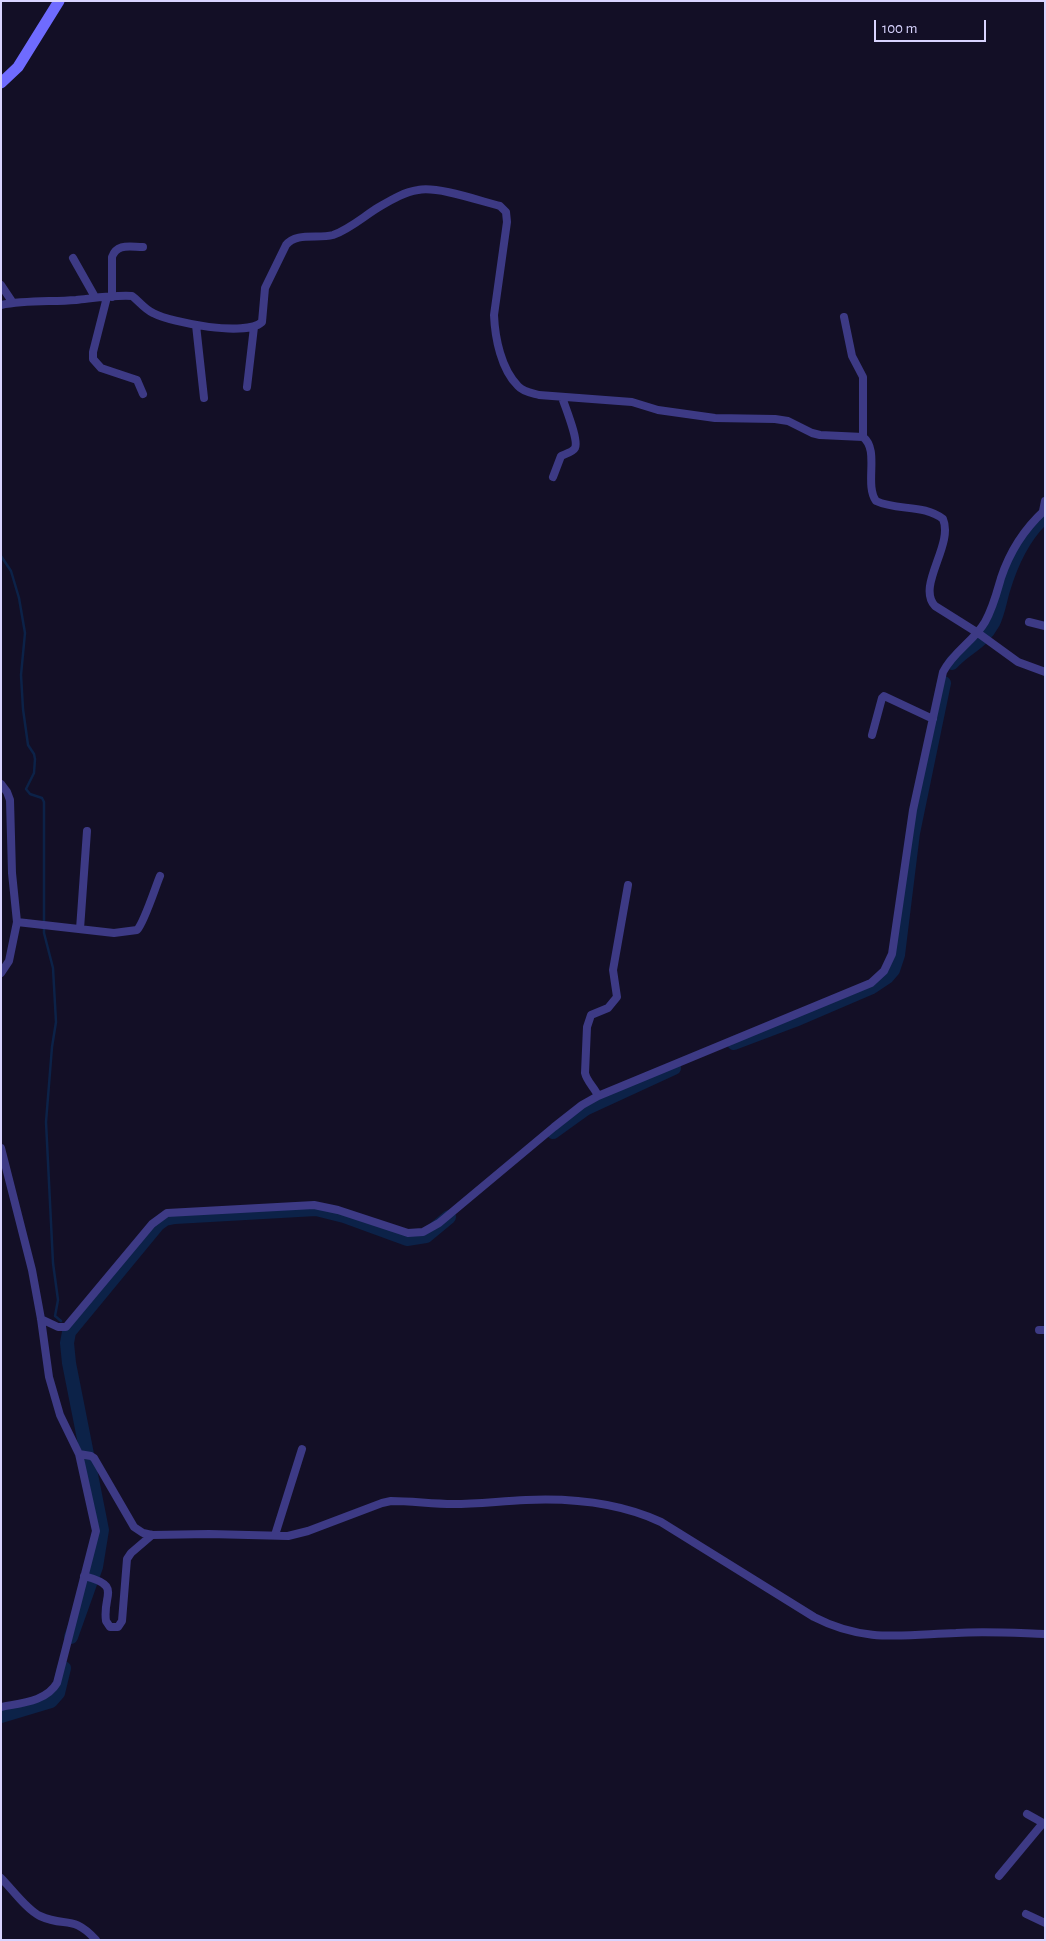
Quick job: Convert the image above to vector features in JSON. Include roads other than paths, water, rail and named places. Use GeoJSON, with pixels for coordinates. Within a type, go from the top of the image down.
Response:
{"type":"FeatureCollection","features":[{"type":"Feature","properties":{"kind":"main road"},"geometry":{"type":"LineString","coordinates":[[1,83],[18,67],[59,1]]}},
{"type":"Feature","properties":{"kind":"street"},"geometry":{"type":"LineString","coordinates":[[1,305],[95,297],[132,296],[155,314],[196,325],[210,327],[254,327],[262,322],[266,288],[286,245],[291,240],[322,237],[339,232],[402,195],[418,189],[426,189],[500,206],[507,215],[494,315],[495,330],[506,368],[517,386],[526,392],[562,397],[632,402],[658,410],[715,418],[776,419],[820,435],[863,437]]}},
{"type":"Feature","properties":{"kind":"street"},"geometry":{"type":"LineString","coordinates":[[143,247],[122,247],[114,251],[110,297],[93,352],[93,359],[101,368],[137,380],[143,394]]}},
{"type":"Feature","properties":{"kind":"street"},"geometry":{"type":"LineString","coordinates":[[73,258],[95,297]]}},
{"type":"Feature","properties":{"kind":"street"},"geometry":{"type":"LineString","coordinates":[[1,284],[13,303]]}},
{"type":"Feature","properties":{"kind":"street"},"geometry":{"type":"LineString","coordinates":[[844,317],[852,356],[863,377],[863,437],[868,444],[872,464],[872,494],[876,501],[907,509],[928,511],[943,519],[945,524],[937,565],[929,584],[930,599],[935,606],[983,636],[1018,662],[1045,672]]}},
{"type":"Feature","properties":{"kind":"street"},"geometry":{"type":"LineString","coordinates":[[196,325],[204,398]]}},
{"type":"Feature","properties":{"kind":"street"},"geometry":{"type":"LineString","coordinates":[[246,387],[254,327]]}},
{"type":"Feature","properties":{"kind":"street"},"geometry":{"type":"LineString","coordinates":[[553,477],[561,456],[573,451],[575,447],[575,438],[562,397]]}},
{"type":"Feature","properties":{"kind":"street"},"geometry":{"type":"LineString","coordinates":[[42,1320],[62,1328],[67,1325],[152,1224],[167,1213],[314,1205],[338,1210],[408,1233],[423,1232],[439,1223],[582,1105],[598,1096],[871,983],[884,971],[892,954],[913,810],[942,672],[949,662],[983,636],[1002,575],[1014,546],[1027,527],[1044,510],[1045,501]]}},
{"type":"Feature","properties":{"kind":"street"},"geometry":{"type":"LineString","coordinates":[[1029,622],[1045,626]]}},
{"type":"Feature","properties":{"kind":"street"},"geometry":{"type":"LineString","coordinates":[[872,735],[884,696],[933,719]]}},
{"type":"Feature","properties":{"kind":"street"},"geometry":{"type":"LineString","coordinates":[[1,784],[10,800],[12,874],[17,922],[9,961],[1,973]]}},
{"type":"Feature","properties":{"kind":"street"},"geometry":{"type":"LineString","coordinates":[[80,929],[87,831]]}},
{"type":"Feature","properties":{"kind":"street"},"geometry":{"type":"LineString","coordinates":[[17,922],[114,932],[137,930],[143,922],[160,876]]}},
{"type":"Feature","properties":{"kind":"street"},"geometry":{"type":"LineString","coordinates":[[598,1096],[586,1078],[585,1073],[587,1027],[591,1015],[608,1008],[617,996],[613,970],[628,885]]}},
{"type":"Feature","properties":{"kind":"street"},"geometry":{"type":"LineString","coordinates":[[1,1148],[20,1217],[42,1320],[49,1377],[60,1415],[85,1455],[96,1531],[90,1578],[57,1683],[53,1689],[41,1697],[1,1706]]}},
{"type":"Feature","properties":{"kind":"street"},"geometry":{"type":"LineString","coordinates":[[275,1536],[302,1449]]}},
{"type":"Feature","properties":{"kind":"street"},"geometry":{"type":"LineString","coordinates":[[85,1455],[94,1458],[134,1527],[143,1533],[152,1535],[288,1536],[382,1503],[392,1502],[453,1504],[528,1500],[574,1501],[613,1506],[642,1514],[661,1522],[814,1617],[829,1625],[853,1633],[878,1636],[959,1632],[1045,1634]]}},
{"type":"Feature","properties":{"kind":"street"},"geometry":{"type":"LineString","coordinates":[[90,1578],[105,1583],[108,1588],[105,1618],[107,1624],[112,1627],[118,1627],[122,1621],[127,1558],[131,1552],[152,1535]]}},
{"type":"Feature","properties":{"kind":"street"},"geometry":{"type":"LineString","coordinates":[[999,1876],[1044,1823],[1027,1814]]}},
{"type":"Feature","properties":{"kind":"street"},"geometry":{"type":"LineString","coordinates":[[1,1878],[34,1912],[46,1918],[74,1922],[88,1931],[96,1940]]}},
{"type":"Feature","properties":{"kind":"street"},"geometry":{"type":"LineString","coordinates":[[1026,1914],[1045,1923]]}},
{"type":"Feature","properties":{"kind":"waterway"},"geometry":{"type":"LineString","coordinates":[[952,663],[984,636],[993,623],[1014,560],[1031,532],[1045,516]]}},
{"type":"Feature","properties":{"kind":"waterway"},"geometry":{"type":"LineString","coordinates":[[1,556],[11,571],[19,598],[25,633],[21,675],[23,709],[28,745],[35,759],[34,773],[26,789],[30,794],[42,798],[44,802],[44,933],[53,968],[56,1022],[46,1122],[53,1263],[58,1300],[55,1316],[61,1321]]}},
{"type":"Feature","properties":{"kind":"waterway"},"geometry":{"type":"LineString","coordinates":[[734,1043],[795,1020],[872,987],[887,977],[893,970],[898,955],[913,833],[944,683]]}},
{"type":"Feature","properties":{"kind":"waterway"},"geometry":{"type":"LineString","coordinates":[[553,1132],[585,1109],[674,1068]]}},
{"type":"Feature","properties":{"kind":"waterway"},"geometry":{"type":"LineString","coordinates":[[71,1637],[96,1567],[102,1530],[69,1363],[67,1343],[69,1332],[158,1224],[165,1219],[175,1217],[316,1209],[344,1216],[407,1239],[426,1236],[449,1217]]}},
{"type":"Feature","properties":{"kind":"waterway"},"geometry":{"type":"LineString","coordinates":[[1,1716],[51,1701],[58,1693],[64,1668]]}}]}
